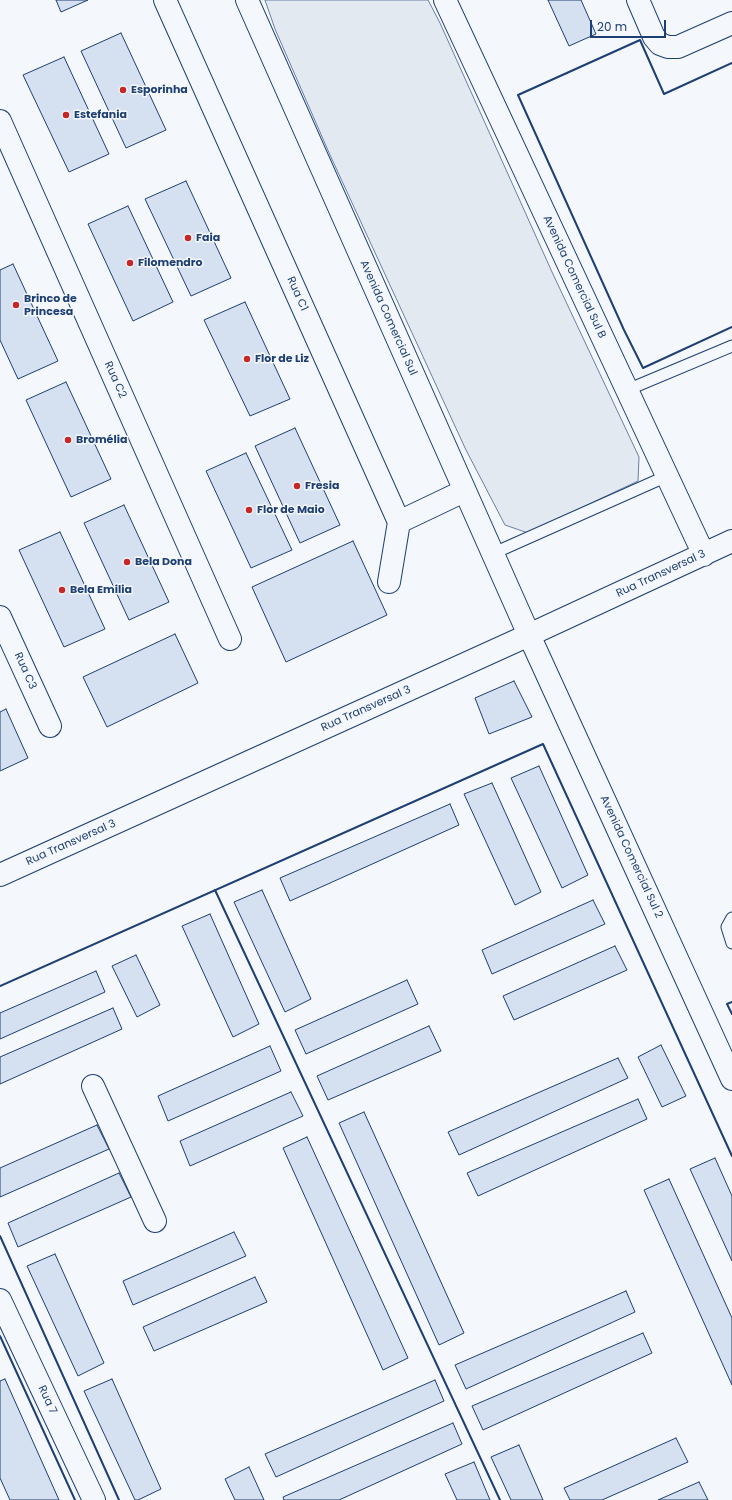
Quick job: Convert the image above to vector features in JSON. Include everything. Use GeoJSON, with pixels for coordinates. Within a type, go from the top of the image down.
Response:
{"type":"FeatureCollection","features":[{"type":"Feature","properties":{"kind":"street","name":"Rua C1"},"geometry":{"type":"LineString","coordinates":[[165,0],[399,522]]}},
{"type":"Feature","properties":{"kind":"street","name":"Avenida Comercial Sul"},"geometry":{"type":"LineString","coordinates":[[247,0],[464,491],[494,552],[529,635]]}},
{"type":"Feature","properties":{"kind":"street","name":"Avenida Comercial Sul B"},"geometry":{"type":"LineString","coordinates":[[445,0],[704,555]]}},
{"type":"Feature","properties":{"kind":"street"},"geometry":{"type":"LineString","coordinates":[[638,0],[654,37],[660,44],[668,47],[678,47],[732,23]]}},
{"type":"Feature","properties":{"kind":"street","name":"Rua C2"},"geometry":{"type":"LineString","coordinates":[[0,121],[230,639]]}},
{"type":"Feature","properties":{"kind":"street"},"geometry":{"type":"LineString","coordinates":[[389,582],[399,522],[464,491]]}},
{"type":"Feature","properties":{"kind":"street","name":"Rua Transversal 3"},"geometry":{"type":"LineString","coordinates":[[0,875],[529,635],[732,541]]}},
{"type":"Feature","properties":{"kind":"street","name":"Rua C3"},"geometry":{"type":"LineString","coordinates":[[0,617],[50,726]]}},
{"type":"Feature","properties":{"kind":"street","name":"Avenida Comercial Sul 2"},"geometry":{"type":"LineString","coordinates":[[529,635],[732,1079]]}},
{"type":"Feature","properties":{"kind":"street"},"geometry":{"type":"LineString","coordinates":[[93,1086],[155,1221]]}},
{"type":"Feature","properties":{"kind":"street","name":"Rua 7"},"geometry":{"type":"LineString","coordinates":[[0,1300],[94,1500]]}},
{"type":"Feature","properties":{"kind":"lane"},"geometry":{"type":"LineString","coordinates":[[627,390],[732,346]]}},
{"type":"Feature","properties":{"kind":"lane"},"geometry":{"type":"LineString","coordinates":[[494,552],[667,476]]}},
{"type":"Feature","properties":{"kind":"lane"},"geometry":{"type":"LineString","coordinates":[[732,918],[727,927],[732,943]]}},
{"type":"Feature","properties":{"kind":"shaded area"},"geometry":{"type":"Polygon","coordinates":[[[265,0],[428,0],[440,23],[552,272],[639,457],[638,481],[528,533],[505,525],[466,450],[330,155],[275,29],[265,0]]]}},
{"type":"Feature","properties":{"kind":"building"},"geometry":{"type":"Polygon","coordinates":[[[56,0],[88,0],[61,12],[56,0]]]}},
{"type":"Feature","properties":{"kind":"building"},"geometry":{"type":"Polygon","coordinates":[[[548,0],[581,0],[596,34],[569,46],[548,0]]]}},
{"type":"Feature","properties":{"kind":"building","name":"Esporinha"},"geometry":{"type":"Polygon","coordinates":[[[121,33],[166,130],[126,148],[81,51],[121,33]]]}},
{"type":"Feature","properties":{"kind":"building","name":"Estefania"},"geometry":{"type":"Polygon","coordinates":[[[64,57],[109,154],[69,172],[23,75],[64,57]]]}},
{"type":"Feature","properties":{"kind":"building","name":"Faia"},"geometry":{"type":"Polygon","coordinates":[[[186,181],[231,278],[191,296],[145,199],[186,181]]]}},
{"type":"Feature","properties":{"kind":"building","name":"Filomendro"},"geometry":{"type":"Polygon","coordinates":[[[128,206],[173,302],[133,321],[88,224],[128,206]]]}},
{"type":"Feature","properties":{"kind":"building","name":"Brinco de Princesa"},"geometry":{"type":"Polygon","coordinates":[[[13,264],[58,361],[18,379],[0,340],[0,270],[13,264]]]}},
{"type":"Feature","properties":{"kind":"building","name":"Flor de Liz"},"geometry":{"type":"Polygon","coordinates":[[[245,302],[290,399],[250,416],[204,320],[245,302]]]}},
{"type":"Feature","properties":{"kind":"building","name":"Bromélia"},"geometry":{"type":"Polygon","coordinates":[[[66,382],[111,479],[71,497],[26,400],[66,382]]]}},
{"type":"Feature","properties":{"kind":"building","name":"Fresia"},"geometry":{"type":"Polygon","coordinates":[[[295,428],[340,525],[300,543],[255,446],[295,428]]]}},
{"type":"Feature","properties":{"kind":"building","name":"Flor de Maio"},"geometry":{"type":"Polygon","coordinates":[[[246,453],[292,550],[251,568],[206,471],[246,453]]]}},
{"type":"Feature","properties":{"kind":"building","name":"Bela Dona"},"geometry":{"type":"Polygon","coordinates":[[[124,505],[169,602],[129,620],[84,523],[124,505]]]}},
{"type":"Feature","properties":{"kind":"building","name":"Bela Emilia"},"geometry":{"type":"Polygon","coordinates":[[[60,532],[105,629],[64,647],[19,550],[60,532]]]}},
{"type":"Feature","properties":{"kind":"building"},"geometry":{"type":"Polygon","coordinates":[[[353,541],[387,615],[286,662],[252,587],[353,541]]]}},
{"type":"Feature","properties":{"kind":"building"},"geometry":{"type":"Polygon","coordinates":[[[175,634],[198,683],[107,727],[83,677],[175,634]]]}},
{"type":"Feature","properties":{"kind":"building"},"geometry":{"type":"Polygon","coordinates":[[[514,681],[532,717],[489,734],[475,698],[514,681]]]}},
{"type":"Feature","properties":{"kind":"building"},"geometry":{"type":"Polygon","coordinates":[[[6,709],[28,758],[0,771],[0,712],[6,709]]]}},
{"type":"Feature","properties":{"kind":"building"},"geometry":{"type":"Polygon","coordinates":[[[539,766],[588,875],[562,888],[511,778],[539,766]]]}},
{"type":"Feature","properties":{"kind":"building"},"geometry":{"type":"Polygon","coordinates":[[[492,783],[541,892],[515,905],[464,794],[492,783]]]}},
{"type":"Feature","properties":{"kind":"building"},"geometry":{"type":"Polygon","coordinates":[[[450,804],[459,825],[290,901],[280,878],[450,804]]]}},
{"type":"Feature","properties":{"kind":"building"},"geometry":{"type":"Polygon","coordinates":[[[262,890],[311,999],[285,1012],[234,902],[262,890]]]}},
{"type":"Feature","properties":{"kind":"building"},"geometry":{"type":"Polygon","coordinates":[[[593,900],[605,924],[492,974],[482,950],[593,900]]]}},
{"type":"Feature","properties":{"kind":"building"},"geometry":{"type":"Polygon","coordinates":[[[210,914],[259,1024],[233,1037],[182,926],[210,914]]]}},
{"type":"Feature","properties":{"kind":"building"},"geometry":{"type":"Polygon","coordinates":[[[615,946],[627,970],[514,1020],[503,996],[615,946]]]}},
{"type":"Feature","properties":{"kind":"building"},"geometry":{"type":"Polygon","coordinates":[[[136,955],[160,1005],[137,1017],[112,966],[136,955]]]}},
{"type":"Feature","properties":{"kind":"building"},"geometry":{"type":"Polygon","coordinates":[[[96,971],[105,992],[0,1039],[0,1013],[96,971]]]}},
{"type":"Feature","properties":{"kind":"building"},"geometry":{"type":"Polygon","coordinates":[[[407,980],[418,1004],[306,1054],[295,1030],[407,980]]]}},
{"type":"Feature","properties":{"kind":"building"},"geometry":{"type":"Polygon","coordinates":[[[113,1008],[122,1029],[0,1084],[0,1057],[113,1008]]]}},
{"type":"Feature","properties":{"kind":"building"},"geometry":{"type":"Polygon","coordinates":[[[429,1026],[441,1051],[328,1100],[317,1076],[429,1026]]]}},
{"type":"Feature","properties":{"kind":"building"},"geometry":{"type":"Polygon","coordinates":[[[661,1045],[686,1096],[662,1107],[638,1057],[661,1045]]]}},
{"type":"Feature","properties":{"kind":"building"},"geometry":{"type":"Polygon","coordinates":[[[270,1046],[281,1071],[168,1121],[158,1096],[270,1046]]]}},
{"type":"Feature","properties":{"kind":"building"},"geometry":{"type":"Polygon","coordinates":[[[618,1058],[628,1078],[459,1155],[448,1132],[618,1058]]]}},
{"type":"Feature","properties":{"kind":"building"},"geometry":{"type":"Polygon","coordinates":[[[291,1092],[303,1116],[190,1166],[180,1141],[291,1092]]]}},
{"type":"Feature","properties":{"kind":"building"},"geometry":{"type":"Polygon","coordinates":[[[638,1099],[647,1119],[478,1196],[467,1173],[638,1099]]]}},
{"type":"Feature","properties":{"kind":"building"},"geometry":{"type":"Polygon","coordinates":[[[364,1112],[464,1333],[439,1345],[339,1123],[364,1112]]]}},
{"type":"Feature","properties":{"kind":"building"},"geometry":{"type":"Polygon","coordinates":[[[97,1125],[109,1149],[0,1197],[0,1168],[97,1125]]]}},
{"type":"Feature","properties":{"kind":"building"},"geometry":{"type":"Polygon","coordinates":[[[307,1137],[408,1358],[383,1370],[283,1148],[307,1137]]]}},
{"type":"Feature","properties":{"kind":"building"},"geometry":{"type":"Polygon","coordinates":[[[715,1158],[732,1196],[732,1261],[690,1169],[715,1158]]]}},
{"type":"Feature","properties":{"kind":"building"},"geometry":{"type":"Polygon","coordinates":[[[119,1173],[131,1197],[18,1247],[8,1223],[119,1173]]]}},
{"type":"Feature","properties":{"kind":"building"},"geometry":{"type":"Polygon","coordinates":[[[669,1179],[732,1318],[732,1385],[644,1190],[669,1179]]]}},
{"type":"Feature","properties":{"kind":"building"},"geometry":{"type":"Polygon","coordinates":[[[234,1232],[246,1256],[133,1305],[123,1281],[234,1232]]]}},
{"type":"Feature","properties":{"kind":"building"},"geometry":{"type":"Polygon","coordinates":[[[55,1254],[104,1363],[78,1376],[27,1266],[55,1254]]]}},
{"type":"Feature","properties":{"kind":"building"},"geometry":{"type":"Polygon","coordinates":[[[255,1277],[267,1302],[154,1351],[143,1327],[255,1277]]]}},
{"type":"Feature","properties":{"kind":"building"},"geometry":{"type":"Polygon","coordinates":[[[626,1291],[635,1312],[466,1389],[455,1365],[626,1291]]]}},
{"type":"Feature","properties":{"kind":"building"},"geometry":{"type":"Polygon","coordinates":[[[643,1333],[652,1353],[483,1430],[472,1406],[643,1333]]]}},
{"type":"Feature","properties":{"kind":"building"},"geometry":{"type":"Polygon","coordinates":[[[5,1379],[59,1500],[10,1500],[0,1478],[0,1381],[5,1379]]]}},
{"type":"Feature","properties":{"kind":"building"},"geometry":{"type":"Polygon","coordinates":[[[112,1379],[161,1489],[138,1500],[135,1500],[84,1391],[112,1379]]]}},
{"type":"Feature","properties":{"kind":"building"},"geometry":{"type":"Polygon","coordinates":[[[435,1380],[444,1401],[276,1477],[265,1454],[435,1380]]]}},
{"type":"Feature","properties":{"kind":"building"},"geometry":{"type":"Polygon","coordinates":[[[453,1423],[462,1444],[339,1500],[284,1500],[283,1497],[453,1423]]]}},
{"type":"Feature","properties":{"kind":"building"},"geometry":{"type":"Polygon","coordinates":[[[676,1438],[688,1462],[602,1500],[570,1500],[564,1488],[676,1438]]]}},
{"type":"Feature","properties":{"kind":"building"},"geometry":{"type":"Polygon","coordinates":[[[519,1445],[543,1500],[511,1500],[491,1457],[519,1445]]]}},
{"type":"Feature","properties":{"kind":"building"},"geometry":{"type":"Polygon","coordinates":[[[474,1462],[490,1500],[457,1500],[445,1474],[474,1462]]]}},
{"type":"Feature","properties":{"kind":"building"},"geometry":{"type":"Polygon","coordinates":[[[249,1467],[264,1500],[235,1500],[225,1479],[249,1467]]]}},
{"type":"Feature","properties":{"kind":"building"},"geometry":{"type":"Polygon","coordinates":[[[699,1482],[708,1500],[658,1500],[699,1482]]]}},
{"type":"Feature","properties":{"kind":"wall"},"geometry":{"type":"LineString","coordinates":[[732,63],[664,94],[640,40],[518,95],[624,330],[643,368],[732,327]]}},
{"type":"Feature","properties":{"kind":"wall"},"geometry":{"type":"LineString","coordinates":[[0,986],[543,744],[732,1156]]}},
{"type":"Feature","properties":{"kind":"wall"},"geometry":{"type":"LineString","coordinates":[[215,890],[500,1500]]}},
{"type":"Feature","properties":{"kind":"wall"},"geometry":{"type":"LineString","coordinates":[[732,1002],[727,1004],[732,1014]]}},
{"type":"Feature","properties":{"kind":"wall"},"geometry":{"type":"LineString","coordinates":[[0,1236],[119,1500]]}},
{"type":"Feature","properties":{"kind":"wall"},"geometry":{"type":"LineString","coordinates":[[0,1336],[75,1500]]}},
{"type":"Feature","properties":{"kind":"place","name":"Esporinha"},"geometry":{"type":"Point","coordinates":[123,90]}},
{"type":"Feature","properties":{"kind":"place","name":"Estefania"},"geometry":{"type":"Point","coordinates":[66,115]}},
{"type":"Feature","properties":{"kind":"place","name":"Faia"},"geometry":{"type":"Point","coordinates":[188,238]}},
{"type":"Feature","properties":{"kind":"place","name":"Filomendro"},"geometry":{"type":"Point","coordinates":[130,263]}},
{"type":"Feature","properties":{"kind":"place","name":"Brinco de Princesa"},"geometry":{"type":"Point","coordinates":[16,305]}},
{"type":"Feature","properties":{"kind":"place","name":"Flor de Liz"},"geometry":{"type":"Point","coordinates":[247,359]}},
{"type":"Feature","properties":{"kind":"place","name":"Bromélia"},"geometry":{"type":"Point","coordinates":[68,440]}},
{"type":"Feature","properties":{"kind":"place","name":"Fresia"},"geometry":{"type":"Point","coordinates":[297,486]}},
{"type":"Feature","properties":{"kind":"place","name":"Flor de Maio"},"geometry":{"type":"Point","coordinates":[249,510]}},
{"type":"Feature","properties":{"kind":"place","name":"Bela Dona"},"geometry":{"type":"Point","coordinates":[127,562]}},
{"type":"Feature","properties":{"kind":"place","name":"Bela Emilia"},"geometry":{"type":"Point","coordinates":[62,590]}}]}
